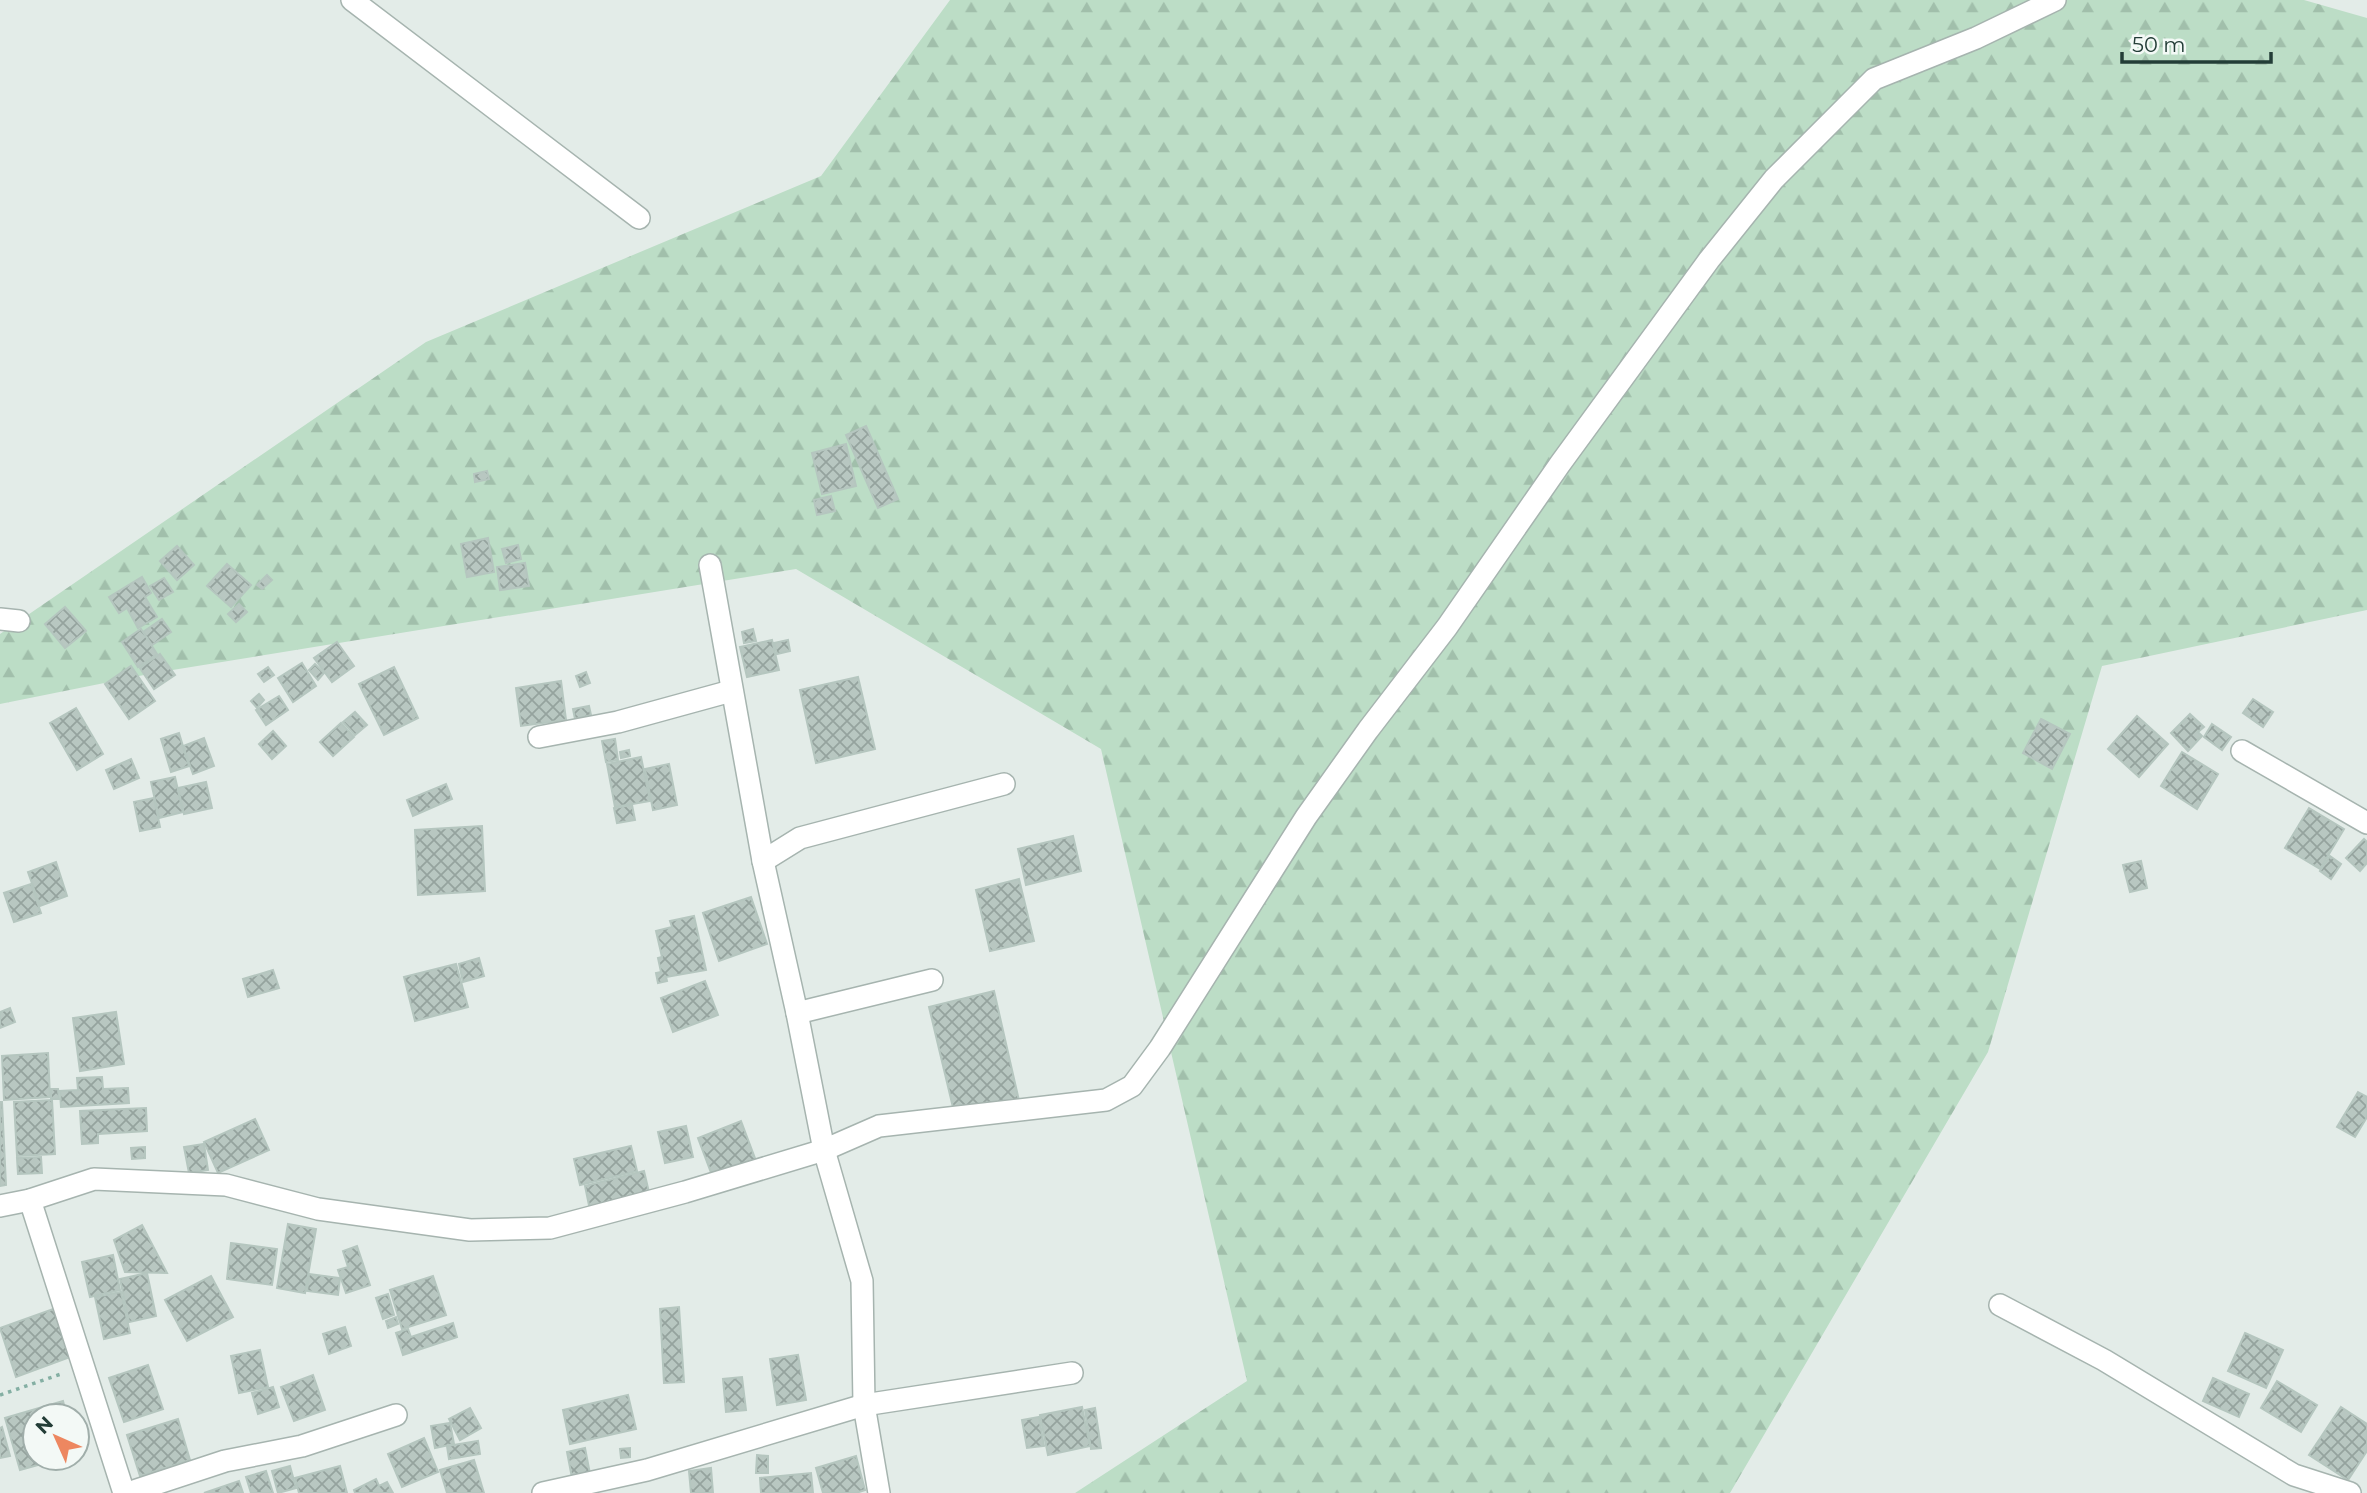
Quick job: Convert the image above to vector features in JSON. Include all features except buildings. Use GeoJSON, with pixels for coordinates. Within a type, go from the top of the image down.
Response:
{"type":"FeatureCollection","features":[{"type":"Feature","properties":{"kind":"street"},"geometry":{"type":"LineString","coordinates":[[352,0],[639,218]]}},
{"type":"Feature","properties":{"kind":"street"},"geometry":{"type":"LineString","coordinates":[[0,1206],[30,1200],[94,1179],[226,1185],[318,1209],[470,1230],[550,1228],[685,1192],[824,1150],[879,1126],[1106,1100],[1132,1086],[1160,1048],[1306,817],[1360,740],[1447,627],[1560,464],[1709,260],[1773,179],[1874,79],[1976,38],[2055,0]]}},
{"type":"Feature","properties":{"kind":"street"},"geometry":{"type":"LineString","coordinates":[[710,565],[763,861],[824,1150],[862,1281],[864,1405],[879,1493]]}},
{"type":"Feature","properties":{"kind":"street"},"geometry":{"type":"LineString","coordinates":[[539,737],[618,722],[731,691]]}},
{"type":"Feature","properties":{"kind":"street"},"geometry":{"type":"LineString","coordinates":[[2242,751],[2367,823]]}},
{"type":"Feature","properties":{"kind":"street"},"geometry":{"type":"LineString","coordinates":[[763,861],[800,838],[1004,784]]}},
{"type":"Feature","properties":{"kind":"street"},"geometry":{"type":"LineString","coordinates":[[797,1013],[932,980]]}},
{"type":"Feature","properties":{"kind":"street"},"geometry":{"type":"LineString","coordinates":[[30,1200],[82,1367],[96,1400],[126,1493],[225,1461],[302,1446],[396,1415]]}},
{"type":"Feature","properties":{"kind":"street"},"geometry":{"type":"LineString","coordinates":[[2000,1305],[2104,1360],[2294,1475],[2350,1493]]}},
{"type":"Feature","properties":{"kind":"street"},"geometry":{"type":"LineString","coordinates":[[543,1493],[647,1470],[864,1405],[1072,1373]]}},
{"type":"Feature","properties":{"kind":"path"},"geometry":{"type":"LineString","coordinates":[[0,1395],[82,1367]]}},
{"type":"Feature","properties":{"kind":"green space"},"geometry":{"type":"Polygon","coordinates":[[[950,0],[2304,0],[2367,18],[2367,610],[2102,666],[1988,1052],[1730,1493],[1075,1493],[1247,1381],[1101,749],[796,569],[154,673],[0,704],[0,634],[426,342],[821,176],[950,0]]]}}]}
